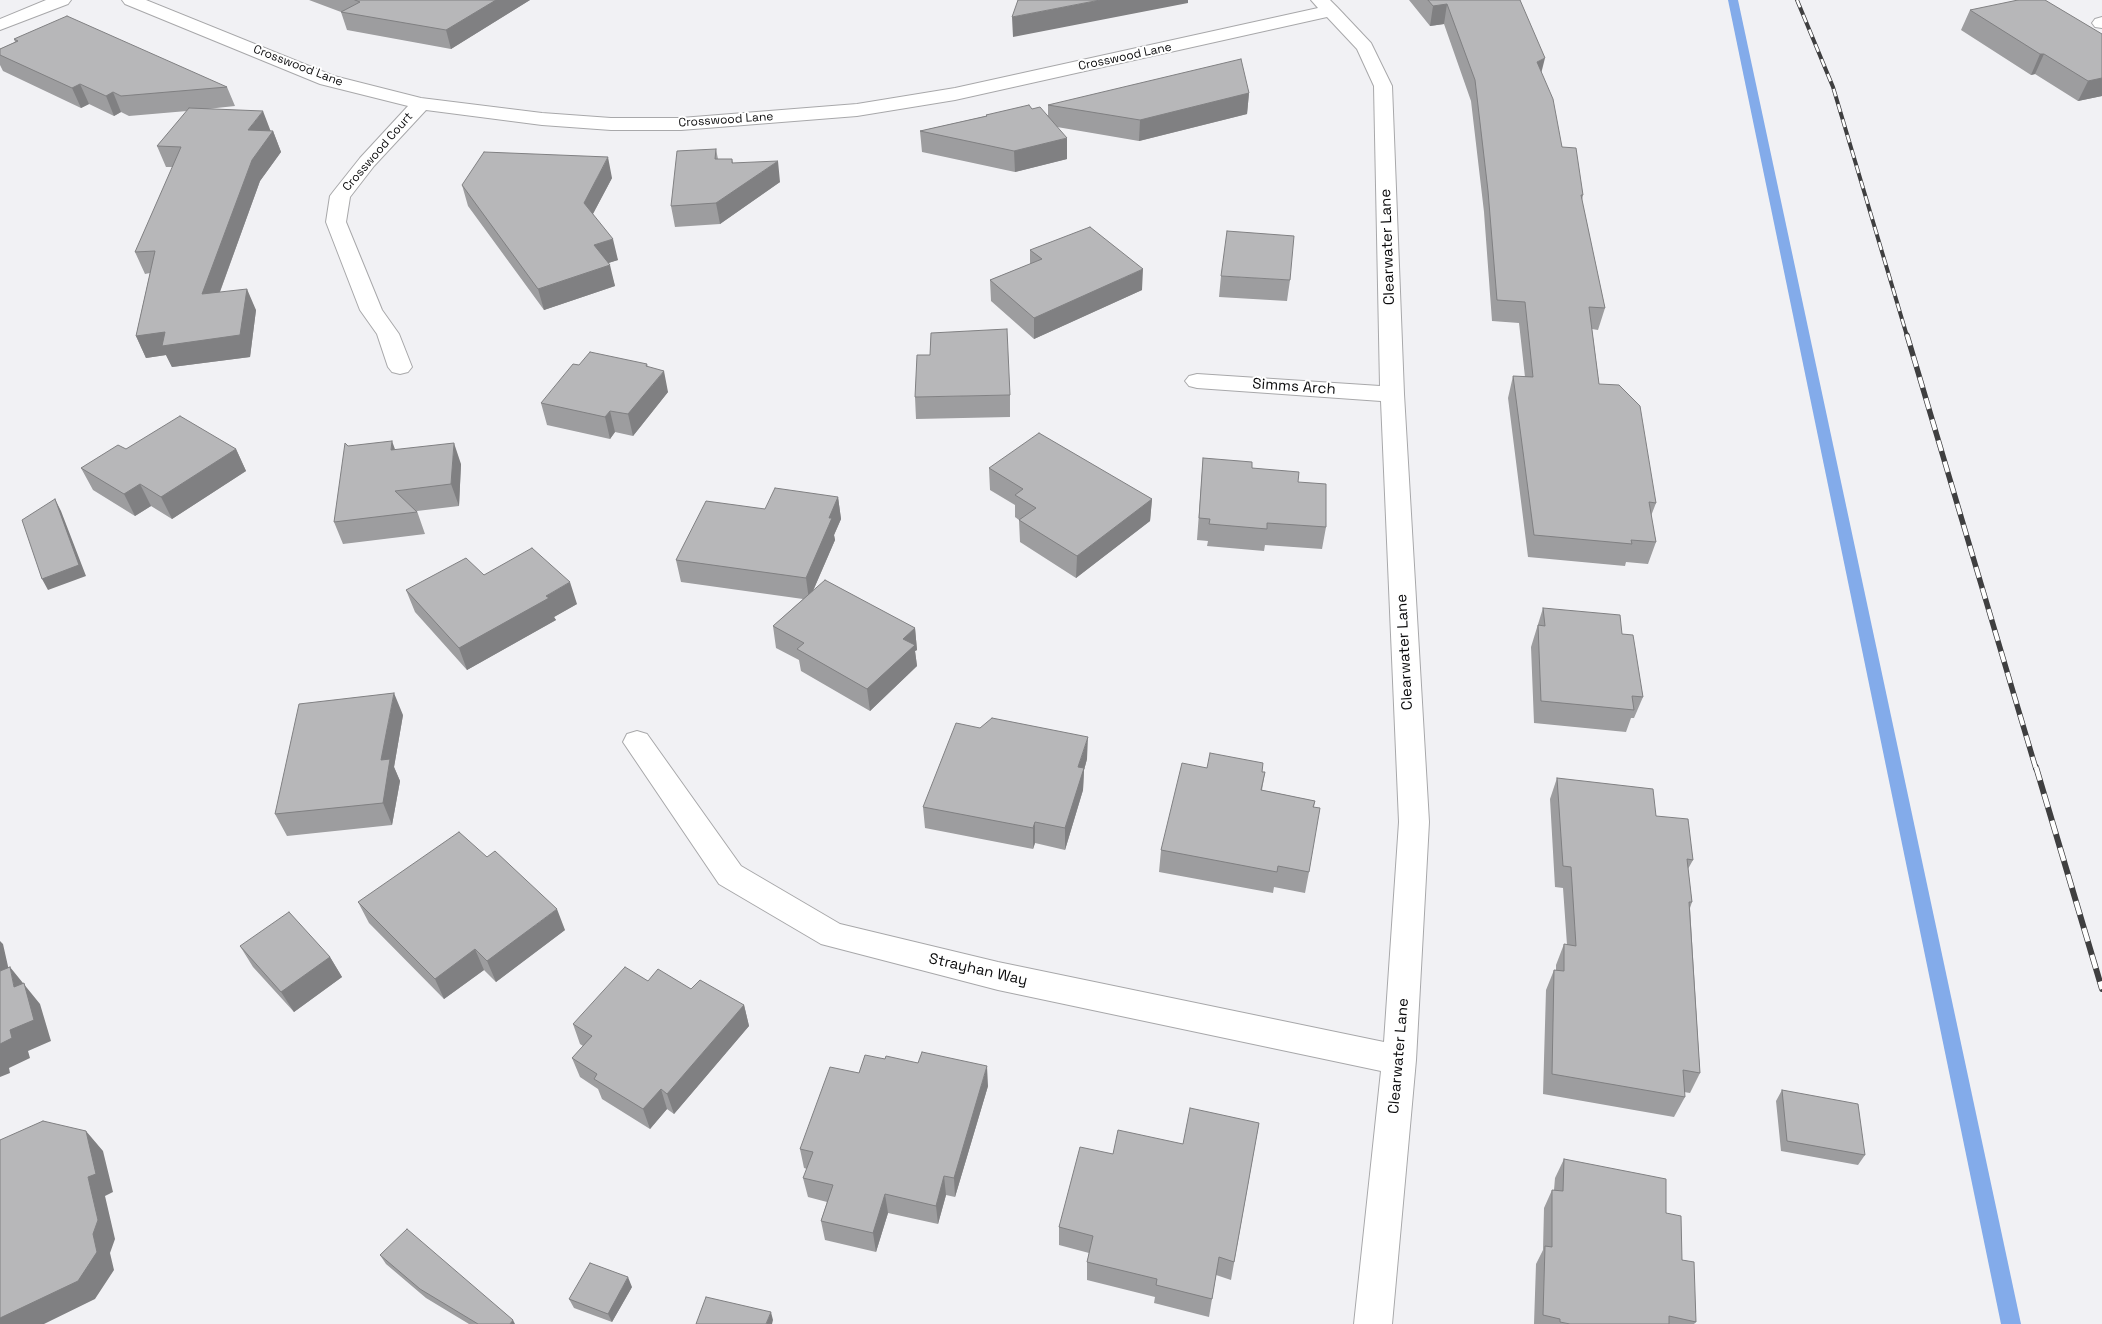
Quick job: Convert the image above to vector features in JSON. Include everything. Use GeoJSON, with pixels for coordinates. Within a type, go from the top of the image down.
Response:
{"type":"FeatureCollection","features":[{"type":"Feature","properties":{"kind":"street"},"geometry":{"type":"LineString","coordinates":[[0,25],[62,0]]}},
{"type":"Feature","properties":{"kind":"street","name":"Crosswood Lane"},"geometry":{"type":"LineString","coordinates":[[131,0],[327,80],[421,104],[542,119],[611,124],[681,124],[857,110],[955,94],[1325,6]]}},
{"type":"Feature","properties":{"kind":"street","name":"Clearwater Lane"},"geometry":{"type":"LineString","coordinates":[[1325,6],[1365,47],[1383,86],[1392,394],[1414,822],[1400,1060],[1373,1324]]}},
{"type":"Feature","properties":{"kind":"street","name":"Crosswood Court"},"geometry":{"type":"LineString","coordinates":[[400,367],[388,334],[371,310],[336,222],[340,196],[367,162],[421,104]]}},
{"type":"Feature","properties":{"kind":"street","name":"Simms Arch"},"geometry":{"type":"LineString","coordinates":[[1197,381],[1392,394]]}},
{"type":"Feature","properties":{"kind":"street","name":"Strayhan Way"},"geometry":{"type":"LineString","coordinates":[[637,742],[730,875],[832,935],[998,976],[1400,1060]]}},
{"type":"Feature","properties":{"kind":"building"},"geometry":{"type":"Polygon","coordinates":[[[355,0],[496,0],[446,30],[341,12],[360,2],[355,0]]]}},
{"type":"Feature","properties":{"kind":"building"},"geometry":{"type":"Polygon","coordinates":[[[1018,0],[1100,0],[1012,17],[1018,0]]]}},
{"type":"Feature","properties":{"kind":"building"},"geometry":{"type":"Polygon","coordinates":[[[1428,0],[1520,0],[1545,58],[1537,62],[1553,99],[1562,147],[1576,148],[1583,195],[1581,195],[1605,308],[1589,307],[1599,384],[1619,385],[1640,406],[1656,503],[1649,502],[1656,542],[1631,540],[1632,544],[1534,535],[1513,376],[1533,377],[1525,302],[1497,300],[1488,191],[1475,80],[1447,4],[1433,6],[1428,0]]]}},
{"type":"Feature","properties":{"kind":"building"},"geometry":{"type":"Polygon","coordinates":[[[2018,0],[2045,0],[2102,34],[2102,78],[2088,81],[2044,54],[2040,54],[1970,10],[2018,0]]]}},
{"type":"Feature","properties":{"kind":"building"},"geometry":{"type":"Polygon","coordinates":[[[67,16],[227,87],[121,96],[113,92],[106,96],[80,84],[72,88],[0,55],[0,49],[18,41],[14,39],[67,16]]]}},
{"type":"Feature","properties":{"kind":"building"},"geometry":{"type":"Polygon","coordinates":[[[1241,59],[1249,93],[1140,120],[1048,105],[1241,59]]]}},
{"type":"Feature","properties":{"kind":"building"},"geometry":{"type":"Polygon","coordinates":[[[1029,105],[1032,109],[1040,107],[1067,138],[1014,151],[920,131],[987,116],[1029,105]]]}},
{"type":"Feature","properties":{"kind":"building"},"geometry":{"type":"Polygon","coordinates":[[[189,108],[263,111],[248,130],[273,131],[252,160],[202,294],[247,289],[240,335],[162,346],[165,332],[136,336],[155,251],[135,252],[181,147],[157,146],[189,108]]]}},
{"type":"Feature","properties":{"kind":"building"},"geometry":{"type":"Polygon","coordinates":[[[716,149],[715,159],[732,159],[732,163],[778,161],[716,203],[671,206],[677,151],[716,149]]]}},
{"type":"Feature","properties":{"kind":"building"},"geometry":{"type":"Polygon","coordinates":[[[484,152],[608,157],[584,203],[613,239],[594,245],[610,265],[538,289],[462,185],[484,152]]]}},
{"type":"Feature","properties":{"kind":"building"},"geometry":{"type":"Polygon","coordinates":[[[1090,227],[1143,269],[1034,318],[990,280],[1042,259],[1030,250],[1090,227]]]}},
{"type":"Feature","properties":{"kind":"building"},"geometry":{"type":"Polygon","coordinates":[[[1227,231],[1294,236],[1290,280],[1221,276],[1227,231]]]}},
{"type":"Feature","properties":{"kind":"building"},"geometry":{"type":"Polygon","coordinates":[[[1007,329],[1010,395],[915,397],[917,355],[930,355],[931,333],[1007,329]]]}},
{"type":"Feature","properties":{"kind":"building"},"geometry":{"type":"Polygon","coordinates":[[[590,352],[647,364],[646,366],[664,371],[628,414],[610,411],[605,417],[541,403],[573,364],[579,365],[590,352]]]}},
{"type":"Feature","properties":{"kind":"building"},"geometry":{"type":"Polygon","coordinates":[[[180,416],[236,449],[161,497],[140,484],[124,494],[81,468],[118,445],[126,449],[180,416]]]}},
{"type":"Feature","properties":{"kind":"building"},"geometry":{"type":"Polygon","coordinates":[[[1039,433],[1152,499],[1077,556],[1019,520],[1036,508],[1015,495],[1023,489],[989,468],[1039,433]]]}},
{"type":"Feature","properties":{"kind":"building"},"geometry":{"type":"Polygon","coordinates":[[[392,441],[391,450],[454,443],[451,484],[395,491],[417,512],[334,522],[345,443],[348,446],[392,441]]]}},
{"type":"Feature","properties":{"kind":"building"},"geometry":{"type":"Polygon","coordinates":[[[1203,458],[1252,462],[1252,468],[1299,472],[1298,482],[1326,484],[1326,527],[1267,523],[1267,529],[1209,524],[1210,519],[1199,518],[1203,458]]]}},
{"type":"Feature","properties":{"kind":"building"},"geometry":{"type":"Polygon","coordinates":[[[775,488],[838,497],[829,518],[832,518],[806,578],[676,560],[706,501],[765,509],[775,488]]]}},
{"type":"Feature","properties":{"kind":"building"},"geometry":{"type":"Polygon","coordinates":[[[55,499],[79,565],[42,579],[22,520],[55,499]]]}},
{"type":"Feature","properties":{"kind":"building"},"geometry":{"type":"Polygon","coordinates":[[[532,548],[570,582],[546,596],[549,598],[459,648],[406,590],[466,558],[484,575],[532,548]]]}},
{"type":"Feature","properties":{"kind":"building"},"geometry":{"type":"Polygon","coordinates":[[[825,580],[915,628],[903,639],[915,645],[867,689],[797,649],[804,643],[773,626],[825,580]]]}},
{"type":"Feature","properties":{"kind":"building"},"geometry":{"type":"Polygon","coordinates":[[[1543,608],[1620,615],[1622,634],[1633,635],[1643,697],[1632,696],[1634,710],[1541,701],[1538,625],[1545,626],[1543,608]]]}},
{"type":"Feature","properties":{"kind":"building"},"geometry":{"type":"Polygon","coordinates":[[[394,693],[381,760],[390,759],[383,803],[275,814],[299,704],[394,693]]]}},
{"type":"Feature","properties":{"kind":"building"},"geometry":{"type":"Polygon","coordinates":[[[992,718],[1088,737],[1078,767],[1084,768],[1065,828],[1035,822],[1033,828],[923,807],[956,723],[980,728],[992,718]]]}},
{"type":"Feature","properties":{"kind":"building"},"geometry":{"type":"Polygon","coordinates":[[[1210,753],[1263,763],[1262,772],[1265,772],[1261,790],[1315,801],[1313,807],[1320,808],[1309,872],[1278,866],[1277,872],[1161,850],[1182,763],[1207,768],[1210,753]]]}},
{"type":"Feature","properties":{"kind":"building"},"geometry":{"type":"Polygon","coordinates":[[[1557,778],[1653,789],[1656,816],[1688,819],[1693,860],[1687,859],[1692,902],[1689,902],[1700,1073],[1683,1070],[1685,1097],[1552,1074],[1554,970],[1564,971],[1564,944],[1576,946],[1571,867],[1563,866],[1557,778]]]}},
{"type":"Feature","properties":{"kind":"building"},"geometry":{"type":"Polygon","coordinates":[[[459,832],[487,857],[495,851],[557,909],[487,961],[475,949],[435,979],[358,902],[459,832]]]}},
{"type":"Feature","properties":{"kind":"building"},"geometry":{"type":"Polygon","coordinates":[[[289,912],[330,957],[281,992],[240,946],[289,912]]]}},
{"type":"Feature","properties":{"kind":"building"},"geometry":{"type":"Polygon","coordinates":[[[10,967],[14,987],[24,983],[34,1020],[10,1030],[12,1038],[0,1044],[0,971],[10,967]]]}},
{"type":"Feature","properties":{"kind":"building"},"geometry":{"type":"Polygon","coordinates":[[[625,967],[648,981],[658,969],[691,989],[700,980],[744,1005],[667,1094],[661,1089],[643,1109],[594,1079],[597,1074],[572,1058],[592,1036],[573,1024],[625,967]]]}},
{"type":"Feature","properties":{"kind":"building"},"geometry":{"type":"Polygon","coordinates":[[[922,1052],[987,1066],[954,1178],[944,1176],[936,1206],[885,1194],[873,1233],[821,1221],[833,1185],[803,1178],[813,1152],[800,1149],[830,1067],[859,1073],[865,1055],[885,1059],[886,1056],[918,1063],[922,1052]]]}},
{"type":"Feature","properties":{"kind":"building"},"geometry":{"type":"Polygon","coordinates":[[[1782,1090],[1858,1104],[1865,1155],[1787,1141],[1782,1090]]]}},
{"type":"Feature","properties":{"kind":"building"},"geometry":{"type":"Polygon","coordinates":[[[1190,1108],[1259,1123],[1234,1262],[1219,1257],[1212,1299],[1156,1285],[1157,1279],[1087,1262],[1093,1236],[1059,1227],[1080,1147],[1113,1154],[1118,1130],[1183,1144],[1190,1108]]]}},
{"type":"Feature","properties":{"kind":"building"},"geometry":{"type":"Polygon","coordinates":[[[43,1121],[86,1131],[96,1174],[88,1177],[98,1220],[93,1234],[97,1252],[78,1281],[0,1318],[0,1140],[43,1121]]]}},
{"type":"Feature","properties":{"kind":"building"},"geometry":{"type":"Polygon","coordinates":[[[1564,1159],[1666,1179],[1666,1213],[1681,1216],[1682,1260],[1694,1262],[1696,1322],[1669,1316],[1669,1324],[1570,1324],[1560,1322],[1560,1319],[1543,1315],[1545,1246],[1552,1247],[1552,1190],[1563,1191],[1564,1159]]]}},
{"type":"Feature","properties":{"kind":"building"},"geometry":{"type":"Polygon","coordinates":[[[407,1229],[513,1320],[510,1324],[478,1324],[420,1289],[380,1255],[407,1229]]]}},
{"type":"Feature","properties":{"kind":"building"},"geometry":{"type":"Polygon","coordinates":[[[590,1263],[628,1277],[608,1314],[569,1299],[590,1263]]]}},
{"type":"Feature","properties":{"kind":"building"},"geometry":{"type":"Polygon","coordinates":[[[706,1297],[771,1312],[766,1324],[696,1324],[706,1297]]]}},
{"type":"Feature","properties":{"kind":"waterway"},"geometry":{"type":"LineString","coordinates":[[1733,0],[2011,1324]]}},
{"type":"Feature","properties":{"kind":"railway"},"geometry":{"type":"LineString","coordinates":[[1797,0],[1833,87],[1907,336]]}},
{"type":"Feature","properties":{"kind":"railway"},"geometry":{"type":"LineString","coordinates":[[1907,335],[2036,769]]}},
{"type":"Feature","properties":{"kind":"railway"},"geometry":{"type":"LineString","coordinates":[[2036,767],[2102,989]]}}]}
